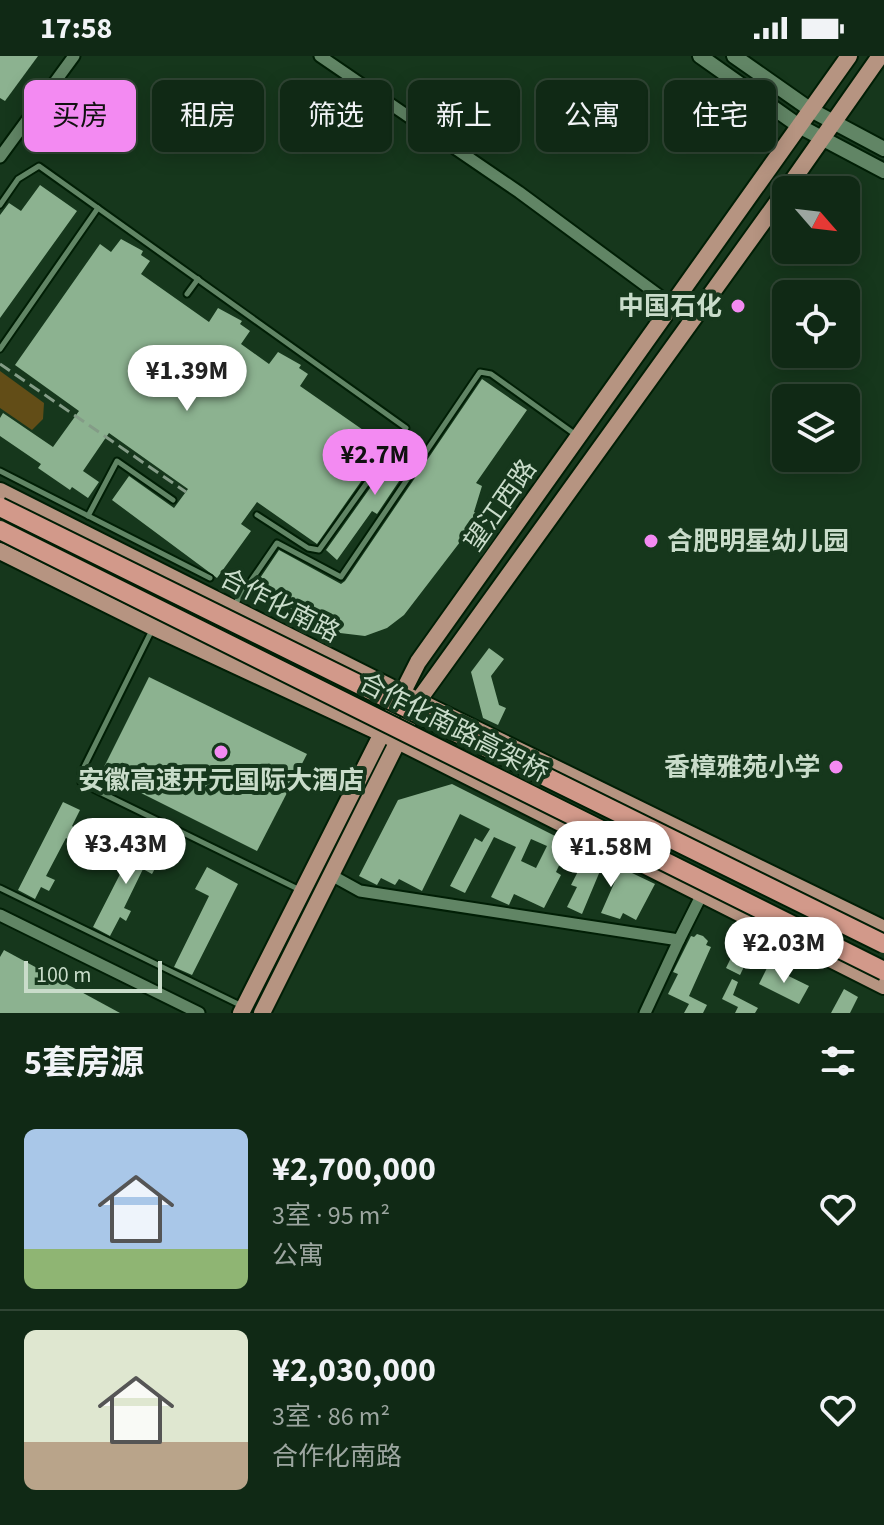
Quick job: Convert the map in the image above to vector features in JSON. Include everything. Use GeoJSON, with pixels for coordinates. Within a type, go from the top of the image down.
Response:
{"type":"FeatureCollection","features":[{"type":"Feature","properties":{"kind":"highway","name":"合作化南路高架桥"},"geometry":{"type":"LineString","coordinates":[[0,507],[884,944]]}},
{"type":"Feature","properties":{"kind":"highway","name":"合作化南路高架桥"},"geometry":{"type":"LineString","coordinates":[[0,530],[884,971]]}},
{"type":"Feature","properties":{"kind":"main road","name":"望江西路"},"geometry":{"type":"LineString","coordinates":[[410,698],[418,662],[849,56]]}},
{"type":"Feature","properties":{"kind":"main road","name":"望江西路"},"geometry":{"type":"LineString","coordinates":[[796,176],[880,56]]}},
{"type":"Feature","properties":{"kind":"main road","name":"望江西路"},"geometry":{"type":"LineString","coordinates":[[243,1010],[303,892],[410,698],[772,209]]}},
{"type":"Feature","properties":{"kind":"main road","name":"合作化南路"},"geometry":{"type":"LineString","coordinates":[[0,491],[410,698],[884,929]]}},
{"type":"Feature","properties":{"kind":"main road"},"geometry":{"type":"LineString","coordinates":[[0,551],[153,627],[390,737],[884,986]]}},
{"type":"Feature","properties":{"kind":"main road","name":"望江西路"},"geometry":{"type":"LineString","coordinates":[[262,1013],[331,875],[390,737]]}},
{"type":"Feature","properties":{"kind":"street"},"geometry":{"type":"LineString","coordinates":[[0,157],[74,56]]}},
{"type":"Feature","properties":{"kind":"street"},"geometry":{"type":"LineString","coordinates":[[320,56],[519,192],[672,305]]}},
{"type":"Feature","properties":{"kind":"street"},"geometry":{"type":"LineString","coordinates":[[700,56],[799,126],[884,171]]}},
{"type":"Feature","properties":{"kind":"street"},"geometry":{"type":"LineString","coordinates":[[734,56],[811,110],[884,149]]}},
{"type":"Feature","properties":{"kind":"street"},"geometry":{"type":"LineString","coordinates":[[331,875],[360,891],[679,940]]}},
{"type":"Feature","properties":{"kind":"street"},"geometry":{"type":"LineString","coordinates":[[645,1013],[702,894]]}},
{"type":"Feature","properties":{"kind":"street"},"geometry":{"type":"LineString","coordinates":[[0,915],[199,1013]]}},
{"type":"Feature","properties":{"kind":"lane"},"geometry":{"type":"LineString","coordinates":[[0,205],[18,179],[39,166],[406,428],[319,550],[308,548],[257,515]]}},
{"type":"Feature","properties":{"kind":"lane"},"geometry":{"type":"LineString","coordinates":[[0,349],[98,208]]}},
{"type":"Feature","properties":{"kind":"lane"},"geometry":{"type":"LineString","coordinates":[[187,294],[198,279]]}},
{"type":"Feature","properties":{"kind":"lane"},"geometry":{"type":"LineString","coordinates":[[232,608],[277,543],[341,577],[480,372],[491,374],[579,437]]}},
{"type":"Feature","properties":{"kind":"lane"},"geometry":{"type":"LineString","coordinates":[[88,516],[117,461],[173,500]]}},
{"type":"Feature","properties":{"kind":"lane"},"geometry":{"type":"LineString","coordinates":[[0,471],[210,578]]}},
{"type":"Feature","properties":{"kind":"lane"},"geometry":{"type":"LineString","coordinates":[[153,627],[81,773],[81,783],[319,900]]}},
{"type":"Feature","properties":{"kind":"lane"},"geometry":{"type":"LineString","coordinates":[[0,888],[243,1010]]}},
{"type":"Feature","properties":{"kind":"shaded area"},"geometry":{"type":"Polygon","coordinates":[[[0,371],[44,403],[43,419],[32,430],[0,408],[0,371]]]}},
{"type":"Feature","properties":{"kind":"building"},"geometry":{"type":"Polygon","coordinates":[[[0,56],[38,56],[5,101],[0,98],[0,56]]]}},
{"type":"Feature","properties":{"kind":"building"},"geometry":{"type":"Polygon","coordinates":[[[40,185],[77,211],[0,318],[0,215],[9,203],[21,211],[40,185]]]}},
{"type":"Feature","properties":{"kind":"building"},"geometry":{"type":"Polygon","coordinates":[[[121,239],[143,251],[141,255],[150,261],[141,274],[209,322],[218,308],[242,321],[240,324],[250,331],[241,344],[269,364],[278,352],[301,365],[299,368],[308,374],[300,386],[386,446],[317,544],[257,502],[241,524],[251,531],[217,578],[112,500],[129,476],[174,508],[188,489],[109,433],[83,471],[99,482],[88,498],[72,487],[70,490],[38,468],[41,464],[0,436],[3,413],[53,447],[79,411],[15,365],[100,244],[111,252],[121,239]]]}},
{"type":"Feature","properties":{"kind":"building"},"geometry":{"type":"Polygon","coordinates":[[[482,379],[527,410],[476,483],[482,486],[474,512],[480,516],[404,615],[387,628],[365,636],[340,633],[252,590],[279,550],[341,584],[345,581],[482,379]]]}},
{"type":"Feature","properties":{"kind":"building"},"geometry":{"type":"Polygon","coordinates":[[[405,439],[420,450],[377,514],[372,511],[337,560],[326,550],[405,439]]]}},
{"type":"Feature","properties":{"kind":"building"},"geometry":{"type":"Polygon","coordinates":[[[489,648],[504,659],[491,676],[499,705],[506,708],[498,725],[483,718],[471,672],[489,648]]]}},
{"type":"Feature","properties":{"kind":"building"},"geometry":{"type":"Polygon","coordinates":[[[149,677],[307,754],[257,851],[101,773],[149,677]]]}},
{"type":"Feature","properties":{"kind":"building"},"geometry":{"type":"Polygon","coordinates":[[[452,784],[575,846],[569,858],[564,855],[556,872],[561,875],[544,908],[514,894],[509,905],[491,897],[516,847],[494,837],[465,893],[450,886],[475,838],[482,842],[490,829],[460,814],[422,891],[399,879],[395,885],[381,878],[377,885],[359,876],[398,800],[452,784]],[[531,839],[521,861],[536,868],[547,846],[531,839]]]}},
{"type":"Feature","properties":{"kind":"building"},"geometry":{"type":"Polygon","coordinates":[[[63,802],[80,810],[72,826],[79,830],[73,842],[66,838],[46,876],[55,880],[49,891],[41,887],[35,899],[18,890],[63,802]]]}},
{"type":"Feature","properties":{"kind":"building"},"geometry":{"type":"Polygon","coordinates":[[[140,835],[156,843],[149,856],[159,861],[152,874],[143,869],[124,908],[131,911],[126,921],[120,917],[110,936],[93,927],[140,835]]]}},
{"type":"Feature","properties":{"kind":"building"},"geometry":{"type":"Polygon","coordinates":[[[588,852],[655,884],[636,920],[623,913],[620,919],[601,913],[616,879],[600,871],[582,914],[567,907],[577,887],[571,885],[588,852]]]}},
{"type":"Feature","properties":{"kind":"building"},"geometry":{"type":"Polygon","coordinates":[[[207,867],[238,884],[192,975],[174,967],[209,896],[195,889],[207,867]]]}},
{"type":"Feature","properties":{"kind":"building"},"geometry":{"type":"Polygon","coordinates":[[[743,933],[757,940],[740,975],[726,968],[743,933]]]}},
{"type":"Feature","properties":{"kind":"building"},"geometry":{"type":"Polygon","coordinates":[[[691,936],[703,936],[708,941],[706,945],[711,947],[689,996],[707,1005],[703,1013],[684,1013],[689,1004],[668,994],[678,974],[673,972],[691,936]]]}},
{"type":"Feature","properties":{"kind":"building"},"geometry":{"type":"Polygon","coordinates":[[[4,950],[120,1013],[0,1013],[0,957],[4,950]]]}},
{"type":"Feature","properties":{"kind":"building"},"geometry":{"type":"Polygon","coordinates":[[[768,966],[809,986],[799,1004],[759,984],[768,966]]]}},
{"type":"Feature","properties":{"kind":"building"},"geometry":{"type":"Polygon","coordinates":[[[732,979],[738,982],[733,995],[758,1008],[755,1013],[735,1013],[738,1007],[722,999],[732,979]]]}},
{"type":"Feature","properties":{"kind":"building"},"geometry":{"type":"Polygon","coordinates":[[[844,989],[858,997],[850,1013],[831,1013],[844,989]]]}},
{"type":"Feature","properties":{"kind":"railway"},"geometry":{"type":"LineString","coordinates":[[0,364],[186,492]]}},
{"type":"Feature","properties":{"kind":"place","name":"中国石化"},"geometry":{"type":"Point","coordinates":[738,306]}},
{"type":"Feature","properties":{"kind":"place","name":"合肥明星幼儿园"},"geometry":{"type":"Point","coordinates":[651,541]}},
{"type":"Feature","properties":{"kind":"place","name":"安徽高速开元国际大酒店"},"geometry":{"type":"Point","coordinates":[221,752]}},
{"type":"Feature","properties":{"kind":"place","name":"香樟雅苑小学"},"geometry":{"type":"Point","coordinates":[836,767]}}]}
